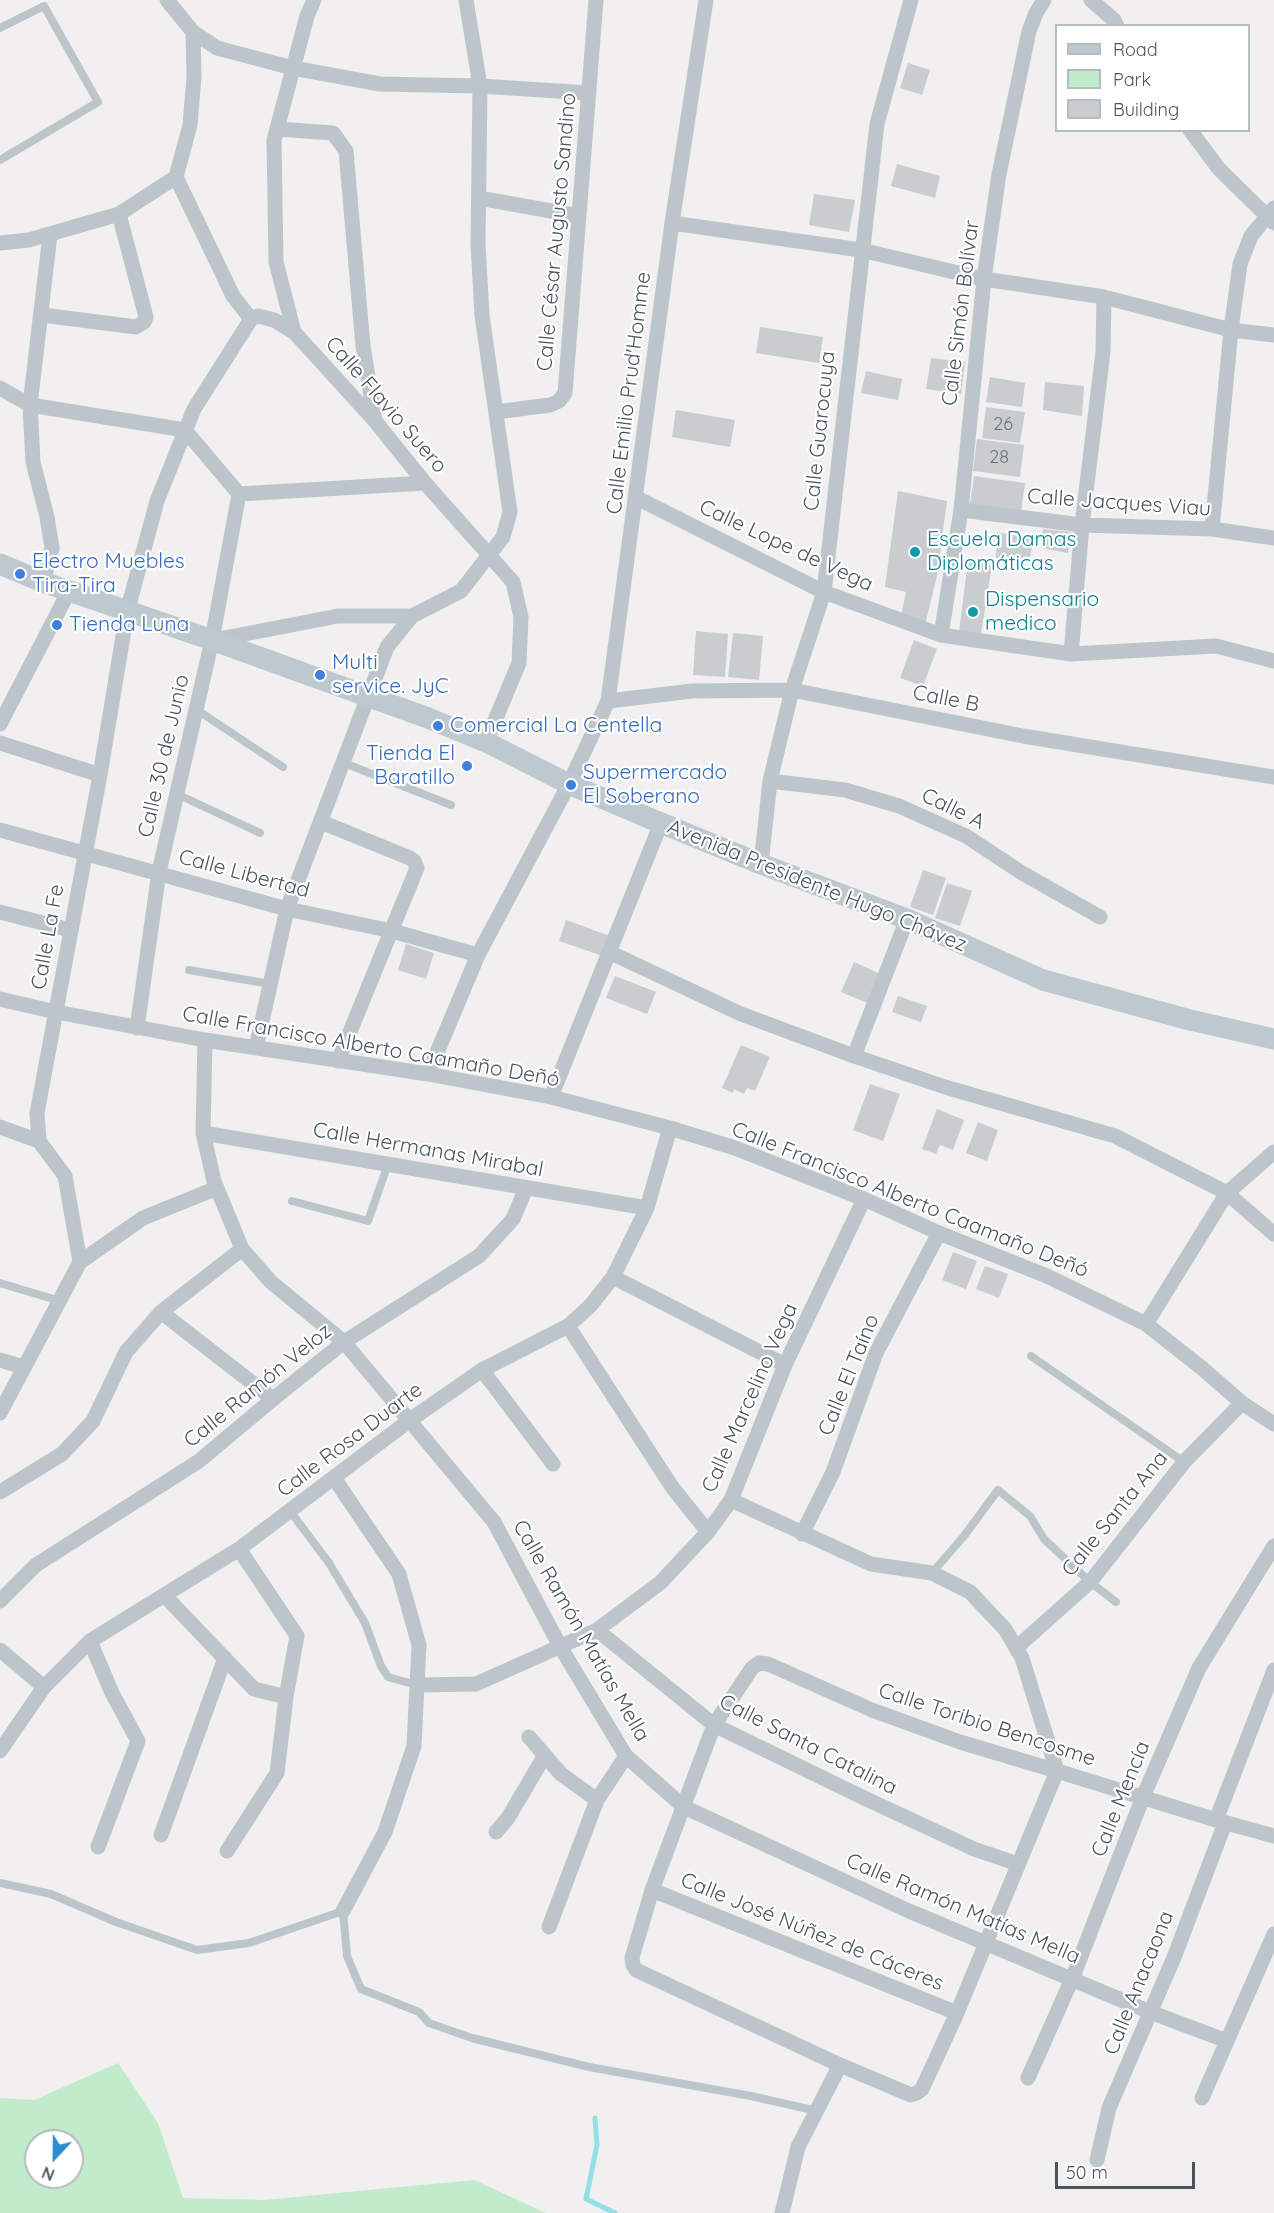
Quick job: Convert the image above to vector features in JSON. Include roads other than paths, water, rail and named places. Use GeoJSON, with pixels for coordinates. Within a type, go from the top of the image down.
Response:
{"type":"FeatureCollection","features":[{"type":"Feature","properties":{"kind":"main road","name":"Avenida Presidente Hugo Chávez"},"geometry":{"type":"LineString","coordinates":[[0,564],[43,582],[370,697],[486,742],[569,784],[761,864],[907,919],[1043,980],[1190,1020],[1274,1039]]}},
{"type":"Feature","properties":{"kind":"street"},"geometry":{"type":"LineString","coordinates":[[166,0],[193,32],[217,48],[292,68],[380,84],[480,86],[589,93]]}},
{"type":"Feature","properties":{"kind":"street"},"geometry":{"type":"LineString","coordinates":[[178,13],[187,0]]}},
{"type":"Feature","properties":{"kind":"street","name":"Calle Flavio Suero"},"geometry":{"type":"LineString","coordinates":[[314,0],[292,68],[274,140],[276,262],[294,332],[375,421],[425,483],[513,582],[521,617],[519,663],[486,742]]}},
{"type":"Feature","properties":{"kind":"street"},"geometry":{"type":"LineString","coordinates":[[256,1048],[288,909],[387,647],[412,616],[461,591],[502,537],[510,512],[482,315],[478,244],[480,86],[465,0]]}},
{"type":"Feature","properties":{"kind":"street","name":"Calle César Augusto Sandino"},"geometry":{"type":"LineString","coordinates":[[496,412],[550,405],[565,393],[596,0]]}},
{"type":"Feature","properties":{"kind":"street","name":"Calle Emilio Prud'Homme"},"geometry":{"type":"LineString","coordinates":[[428,1074],[478,955],[569,784],[608,700],[637,498],[672,223],[706,0]]}},
{"type":"Feature","properties":{"kind":"street","name":"Calle Guarocuya"},"geometry":{"type":"LineString","coordinates":[[761,864],[770,781],[792,690],[824,592],[877,124],[911,0]]}},
{"type":"Feature","properties":{"kind":"street","name":"Calle Simón Bolívar"},"geometry":{"type":"LineString","coordinates":[[941,635],[961,510],[984,279],[999,174],[1029,31],[1044,0]]}},
{"type":"Feature","properties":{"kind":"street"},"geometry":{"type":"LineString","coordinates":[[1091,0],[1116,24]]}},
{"type":"Feature","properties":{"kind":"street"},"geometry":{"type":"LineString","coordinates":[[193,32],[194,77],[189,125],[176,177],[233,296],[251,319],[258,316],[274,320],[294,332]]}},
{"type":"Feature","properties":{"kind":"street"},"geometry":{"type":"LineString","coordinates":[[277,129],[333,133],[346,151],[363,346],[375,421]]}},
{"type":"Feature","properties":{"kind":"street"},"geometry":{"type":"LineString","coordinates":[[1192,132],[1219,168],[1271,216],[1251,236],[1240,264],[1231,330],[1212,529]]}},
{"type":"Feature","properties":{"kind":"street"},"geometry":{"type":"LineString","coordinates":[[0,243],[50,235],[119,214],[176,177]]}},
{"type":"Feature","properties":{"kind":"street"},"geometry":{"type":"LineString","coordinates":[[479,198],[579,216]]}},
{"type":"Feature","properties":{"kind":"street"},"geometry":{"type":"LineString","coordinates":[[42,315],[136,327],[144,322],[146,317],[119,214]]}},
{"type":"Feature","properties":{"kind":"street"},"geometry":{"type":"LineString","coordinates":[[672,223],[861,250],[984,279],[1104,297],[1231,330],[1274,335]]}},
{"type":"Feature","properties":{"kind":"street"},"geometry":{"type":"LineString","coordinates":[[43,582],[52,548],[33,462],[30,405],[50,235]]}},
{"type":"Feature","properties":{"kind":"street"},"geometry":{"type":"LineString","coordinates":[[1071,654],[1082,525],[1103,352],[1104,297]]}},
{"type":"Feature","properties":{"kind":"street","name":"Calle La Fe"},"geometry":{"type":"LineString","coordinates":[[39,1141],[37,1113],[100,775],[127,612],[157,501],[185,430],[194,409],[251,319]]}},
{"type":"Feature","properties":{"kind":"street"},"geometry":{"type":"LineString","coordinates":[[0,388],[30,405],[185,430],[239,494],[425,483]]}},
{"type":"Feature","properties":{"kind":"street","name":"Calle 30 de Junio"},"geometry":{"type":"LineString","coordinates":[[137,1028],[159,872],[212,640],[239,494]]}},
{"type":"Feature","properties":{"kind":"street","name":"Calle Lope de Vega"},"geometry":{"type":"LineString","coordinates":[[637,498],[824,592],[941,635],[1071,654],[1216,646],[1274,661]]}},
{"type":"Feature","properties":{"kind":"street","name":"Calle Jacques Viau"},"geometry":{"type":"LineString","coordinates":[[961,510],[1082,525],[1212,529],[1274,538]]}},
{"type":"Feature","properties":{"kind":"street"},"geometry":{"type":"LineString","coordinates":[[0,724],[69,591]]}},
{"type":"Feature","properties":{"kind":"street"},"geometry":{"type":"LineString","coordinates":[[212,640],[338,616],[412,616]]}},
{"type":"Feature","properties":{"kind":"street","name":"Calle B"},"geometry":{"type":"LineString","coordinates":[[608,700],[692,691],[792,690],[1023,736],[1274,777]]}},
{"type":"Feature","properties":{"kind":"street"},"geometry":{"type":"LineString","coordinates":[[0,743],[100,775]]}},
{"type":"Feature","properties":{"kind":"street","name":"Calle A"},"geometry":{"type":"LineString","coordinates":[[770,781],[845,790],[899,806],[966,836],[1022,873],[1100,917]]}},
{"type":"Feature","properties":{"kind":"street"},"geometry":{"type":"LineString","coordinates":[[321,822],[414,861],[417,868],[338,1061]]}},
{"type":"Feature","properties":{"kind":"street"},"geometry":{"type":"LineString","coordinates":[[551,1097],[661,823]]}},
{"type":"Feature","properties":{"kind":"street","name":"Calle Libertad"},"geometry":{"type":"LineString","coordinates":[[0,830],[288,909],[392,931],[478,955]]}},
{"type":"Feature","properties":{"kind":"street"},"geometry":{"type":"LineString","coordinates":[[0,912],[70,930]]}},
{"type":"Feature","properties":{"kind":"street"},"geometry":{"type":"LineString","coordinates":[[854,1056],[907,919]]}},
{"type":"Feature","properties":{"kind":"street"},"geometry":{"type":"LineString","coordinates":[[609,952],[741,1014],[854,1056],[945,1087],[1115,1136],[1227,1193],[1274,1234]]}},
{"type":"Feature","properties":{"kind":"street","name":"Calle Francisco Alberto Caamaño Deñó"},"geometry":{"type":"LineString","coordinates":[[0,999],[137,1028],[428,1074],[551,1097],[670,1128],[735,1148],[1047,1276],[1146,1324],[1242,1403],[1274,1424]]}},
{"type":"Feature","properties":{"kind":"street","name":"Calle Ramón Matías Mella"},"geometry":{"type":"LineString","coordinates":[[205,1040],[203,1133],[217,1188],[242,1249],[271,1282],[344,1342],[494,1522],[561,1648],[626,1756],[684,1806],[909,1911],[1150,2012],[1227,2041]]}},
{"type":"Feature","properties":{"kind":"street"},"geometry":{"type":"LineString","coordinates":[[0,1127],[39,1141],[65,1176],[80,1262]]}},
{"type":"Feature","properties":{"kind":"street","name":"Calle Rosa Duarte"},"geometry":{"type":"LineString","coordinates":[[0,1751],[44,1687],[90,1641],[239,1549],[410,1420],[482,1370],[568,1326],[590,1306],[613,1277],[647,1208],[670,1128]]}},
{"type":"Feature","properties":{"kind":"street","name":"Calle Hermanas Mirabal"},"geometry":{"type":"LineString","coordinates":[[203,1133],[647,1208]]}},
{"type":"Feature","properties":{"kind":"street"},"geometry":{"type":"LineString","coordinates":[[1146,1324],[1227,1193],[1274,1152]]}},
{"type":"Feature","properties":{"kind":"street"},"geometry":{"type":"LineString","coordinates":[[0,1413],[80,1262],[142,1218],[217,1188]]}},
{"type":"Feature","properties":{"kind":"street","name":"Calle Ramón Veloz"},"geometry":{"type":"LineString","coordinates":[[0,1601],[36,1565],[199,1461],[344,1342],[479,1256],[513,1219],[526,1188]]}},
{"type":"Feature","properties":{"kind":"street","name":"Calle Marcelino Vega"},"geometry":{"type":"LineString","coordinates":[[417,1685],[476,1684],[597,1630],[660,1583],[708,1532],[731,1500],[785,1365],[864,1199]]}},
{"type":"Feature","properties":{"kind":"street","name":"Calle El Taíno"},"geometry":{"type":"LineString","coordinates":[[802,1534],[833,1472],[876,1353],[939,1233]]}},
{"type":"Feature","properties":{"kind":"street"},"geometry":{"type":"LineString","coordinates":[[0,1491],[62,1454],[93,1421],[126,1352],[161,1312],[242,1249]]}},
{"type":"Feature","properties":{"kind":"street"},"geometry":{"type":"LineString","coordinates":[[613,1277],[785,1365]]}},
{"type":"Feature","properties":{"kind":"street"},"geometry":{"type":"LineString","coordinates":[[161,1312],[273,1398]]}},
{"type":"Feature","properties":{"kind":"street"},"geometry":{"type":"LineString","coordinates":[[568,1326],[672,1487],[708,1532]]}},
{"type":"Feature","properties":{"kind":"street"},"geometry":{"type":"LineString","coordinates":[[0,1360],[23,1367]]}},
{"type":"Feature","properties":{"kind":"street"},"geometry":{"type":"LineString","coordinates":[[482,1370],[553,1464]]}},
{"type":"Feature","properties":{"kind":"street","name":"Calle Santa Ana"},"geometry":{"type":"LineString","coordinates":[[1016,1648],[1090,1582],[1184,1462],[1242,1403]]}},
{"type":"Feature","properties":{"kind":"street"},"geometry":{"type":"LineString","coordinates":[[334,1478],[399,1574],[419,1645],[414,1746],[385,1832],[343,1911]]}},
{"type":"Feature","properties":{"kind":"street"},"geometry":{"type":"LineString","coordinates":[[714,1725],[652,1890],[632,1958],[633,1965],[636,1970],[840,2065],[910,2095],[917,2093],[922,2090],[957,2013],[1057,1771],[1022,1658],[1005,1629],[970,1592],[932,1573],[871,1564],[731,1500]]}},
{"type":"Feature","properties":{"kind":"street","name":"Calle Mencía"},"geometry":{"type":"LineString","coordinates":[[1028,2078],[1072,1979],[1143,1797],[1199,1668],[1274,1546]]}},
{"type":"Feature","properties":{"kind":"street"},"geometry":{"type":"LineString","coordinates":[[227,1851],[277,1773],[286,1697],[297,1636],[239,1549]]}},
{"type":"Feature","properties":{"kind":"street"},"geometry":{"type":"LineString","coordinates":[[165,1596],[254,1689],[286,1697]]}},
{"type":"Feature","properties":{"kind":"street","name":"Calle Santa Catalina"},"geometry":{"type":"LineString","coordinates":[[597,1630],[714,1725],[974,1849],[1018,1864]]}},
{"type":"Feature","properties":{"kind":"street"},"geometry":{"type":"LineString","coordinates":[[90,1641],[112,1693],[138,1741],[98,1848]]}},
{"type":"Feature","properties":{"kind":"street"},"geometry":{"type":"LineString","coordinates":[[0,1650],[44,1687]]}},
{"type":"Feature","properties":{"kind":"street"},"geometry":{"type":"LineString","coordinates":[[161,1835],[225,1658]]}},
{"type":"Feature","properties":{"kind":"street","name":"Calle Toribio Bencosme"},"geometry":{"type":"LineString","coordinates":[[714,1725],[752,1668],[759,1663],[768,1664],[872,1710],[960,1742],[1274,1836]]}},
{"type":"Feature","properties":{"kind":"street","name":"Calle Anacaona"},"geometry":{"type":"LineString","coordinates":[[1097,2160],[1109,2108],[1174,1955],[1274,1670]]}},
{"type":"Feature","properties":{"kind":"street"},"geometry":{"type":"LineString","coordinates":[[529,1737],[561,1774],[597,1800]]}},
{"type":"Feature","properties":{"kind":"street"},"geometry":{"type":"LineString","coordinates":[[496,1832],[508,1818],[544,1755]]}},
{"type":"Feature","properties":{"kind":"street"},"geometry":{"type":"LineString","coordinates":[[549,1927],[597,1800],[626,1756]]}},
{"type":"Feature","properties":{"kind":"street","name":"Calle José Núñez de Cáceres"},"geometry":{"type":"LineString","coordinates":[[652,1890],[957,2013]]}},
{"type":"Feature","properties":{"kind":"street"},"geometry":{"type":"LineString","coordinates":[[1202,2098],[1274,1934]]}},
{"type":"Feature","properties":{"kind":"street"},"geometry":{"type":"LineString","coordinates":[[782,2213],[798,2146],[840,2065]]}},
{"type":"Feature","properties":{"kind":"lane"},"geometry":{"type":"LineString","coordinates":[[0,28],[44,6],[98,102],[0,160]]}},
{"type":"Feature","properties":{"kind":"lane"},"geometry":{"type":"LineString","coordinates":[[196,709],[283,767]]}},
{"type":"Feature","properties":{"kind":"lane"},"geometry":{"type":"LineString","coordinates":[[344,763],[451,805]]}},
{"type":"Feature","properties":{"kind":"lane"},"geometry":{"type":"LineString","coordinates":[[177,794],[260,833]]}},
{"type":"Feature","properties":{"kind":"lane"},"geometry":{"type":"LineString","coordinates":[[189,970],[270,984]]}},
{"type":"Feature","properties":{"kind":"lane"},"geometry":{"type":"LineString","coordinates":[[292,1201],[368,1221],[388,1164]]}},
{"type":"Feature","properties":{"kind":"lane"},"geometry":{"type":"LineString","coordinates":[[0,1283],[60,1301]]}},
{"type":"Feature","properties":{"kind":"lane"},"geometry":{"type":"LineString","coordinates":[[1031,1356],[1184,1462]]}},
{"type":"Feature","properties":{"kind":"lane"},"geometry":{"type":"LineString","coordinates":[[932,1573],[964,1536],[998,1490],[1030,1516],[1044,1539],[1090,1582],[1116,1602]]}},
{"type":"Feature","properties":{"kind":"lane"},"geometry":{"type":"LineString","coordinates":[[290,1511],[329,1563],[365,1623],[381,1666],[388,1677],[417,1685]]}},
{"type":"Feature","properties":{"kind":"lane"},"geometry":{"type":"LineString","coordinates":[[0,1884],[51,1894],[116,1922],[197,1950],[249,1943],[343,1911],[347,1956],[361,1989],[419,2012],[429,2023],[472,2038],[590,2067],[751,2096],[817,2111]]}},
{"type":"Feature","properties":{"kind":"waterway"},"geometry":{"type":"LineString","coordinates":[[595,2118],[597,2145],[586,2199],[615,2213]]}},
{"type":"Feature","properties":{"kind":"place","name":"Escuela Damas Diplomáticas"},"geometry":{"type":"Point","coordinates":[915,552]}},
{"type":"Feature","properties":{"kind":"place","name":"Electro Muebles Tira-Tira"},"geometry":{"type":"Point","coordinates":[20,574]}},
{"type":"Feature","properties":{"kind":"place","name":"Dispensario medico"},"geometry":{"type":"Point","coordinates":[973,612]}},
{"type":"Feature","properties":{"kind":"place","name":"Tienda Luna"},"geometry":{"type":"Point","coordinates":[57,625]}},
{"type":"Feature","properties":{"kind":"place","name":"Multi service. JyC"},"geometry":{"type":"Point","coordinates":[320,675]}},
{"type":"Feature","properties":{"kind":"place","name":"Comercial La Centella"},"geometry":{"type":"Point","coordinates":[438,726]}},
{"type":"Feature","properties":{"kind":"place","name":"Tienda El Baratillo"},"geometry":{"type":"Point","coordinates":[467,766]}},
{"type":"Feature","properties":{"kind":"place","name":"Supermercado El Soberano"},"geometry":{"type":"Point","coordinates":[571,785]}}]}
